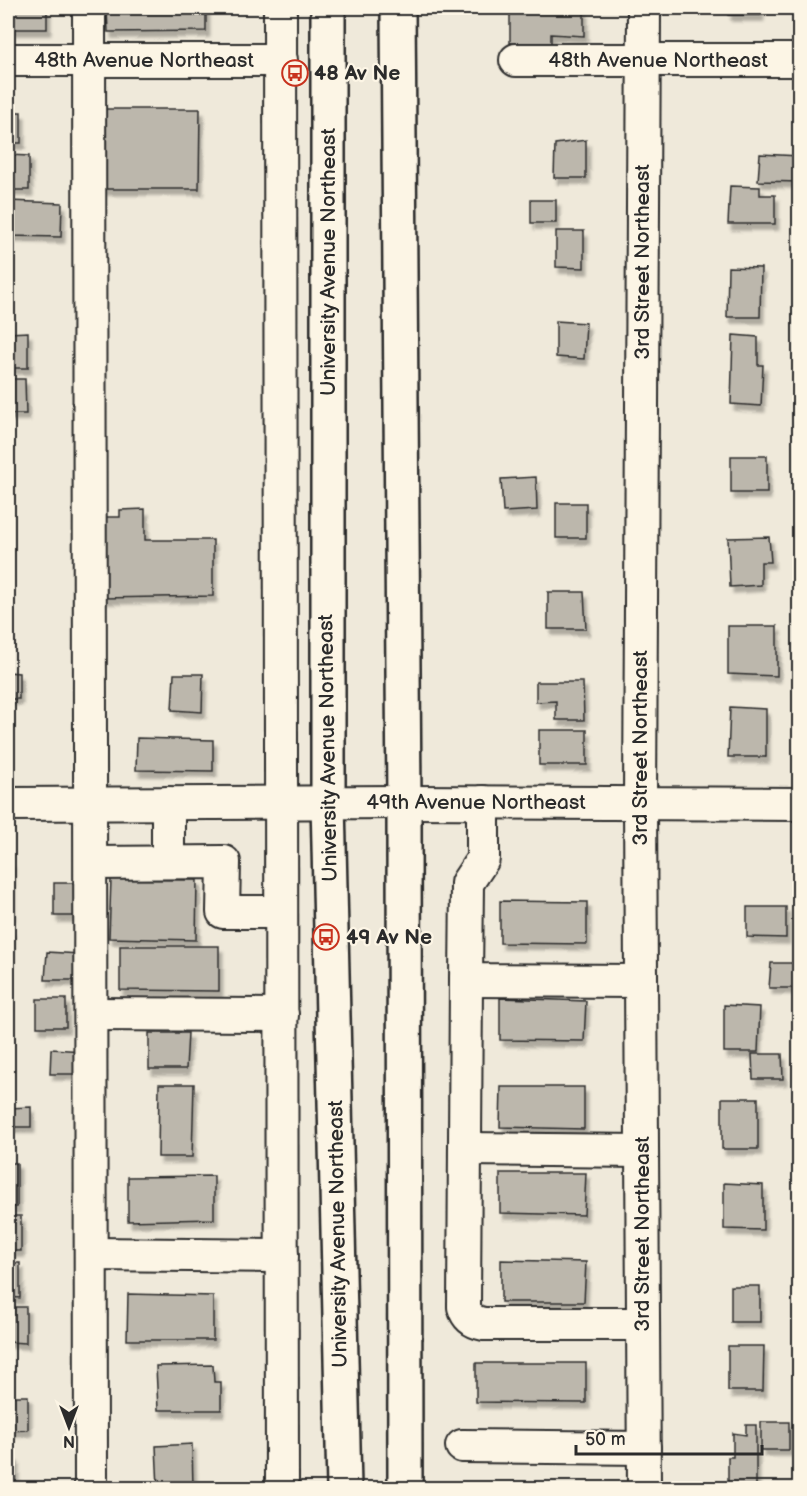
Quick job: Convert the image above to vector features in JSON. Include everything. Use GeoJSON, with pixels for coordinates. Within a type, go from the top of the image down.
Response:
{"type":"FeatureCollection","features":[{"type":"Feature","properties":{"kind":"main road","name":"University Avenue Northeast"},"geometry":{"type":"LineString","coordinates":[[328,8],[328,802],[344,1488]]}},
{"type":"Feature","properties":{"kind":"main road"},"geometry":{"type":"LineString","coordinates":[[398,8],[404,802],[405,1488]]}},
{"type":"Feature","properties":{"kind":"street"},"geometry":{"type":"LineString","coordinates":[[89,8],[91,1488]]}},
{"type":"Feature","properties":{"kind":"street"},"geometry":{"type":"LineString","coordinates":[[280,8],[282,1488]]}},
{"type":"Feature","properties":{"kind":"street","name":"3rd Street Northeast"},"geometry":{"type":"LineString","coordinates":[[644,8],[640,803],[644,1488]]}},
{"type":"Feature","properties":{"kind":"street","name":"48th Avenue Northeast"},"geometry":{"type":"LineString","coordinates":[[8,60],[280,60]]}},
{"type":"Feature","properties":{"kind":"street","name":"48th Avenue Northeast"},"geometry":{"type":"LineString","coordinates":[[516,60],[800,60]]}},
{"type":"Feature","properties":{"kind":"street","name":"49th Avenue Northeast"},"geometry":{"type":"LineString","coordinates":[[8,804],[281,802],[800,804]]}},
{"type":"Feature","properties":{"kind":"street"},"geometry":{"type":"LineString","coordinates":[[483,802],[483,860],[467,883],[464,1307],[466,1315],[474,1322],[484,1324],[643,1324]]}},
{"type":"Feature","properties":{"kind":"street"},"geometry":{"type":"LineString","coordinates":[[168,803],[168,862]]}},
{"type":"Feature","properties":{"kind":"street"},"geometry":{"type":"LineString","coordinates":[[91,863],[224,862],[223,912],[281,912]]}},
{"type":"Feature","properties":{"kind":"street"},"geometry":{"type":"LineString","coordinates":[[466,980],[641,981]]}},
{"type":"Feature","properties":{"kind":"street"},"geometry":{"type":"LineString","coordinates":[[91,1014],[282,1015]]}},
{"type":"Feature","properties":{"kind":"street"},"geometry":{"type":"LineString","coordinates":[[465,1149],[642,1151]]}},
{"type":"Feature","properties":{"kind":"street"},"geometry":{"type":"LineString","coordinates":[[91,1254],[282,1256]]}},
{"type":"Feature","properties":{"kind":"street"},"geometry":{"type":"LineString","coordinates":[[462,1446],[644,1448]]}},
{"type":"Feature","properties":{"kind":"building"},"geometry":{"type":"Polygon","coordinates":[[[8,8],[47,8],[47,29],[8,29],[8,8]]]}},
{"type":"Feature","properties":{"kind":"building"},"geometry":{"type":"Polygon","coordinates":[[[107,8],[206,8],[206,31],[108,32],[107,8]]]}},
{"type":"Feature","properties":{"kind":"building"},"geometry":{"type":"Polygon","coordinates":[[[510,8],[584,8],[584,36],[551,34],[551,43],[510,43],[510,8]]]}},
{"type":"Feature","properties":{"kind":"building"},"geometry":{"type":"Polygon","coordinates":[[[728,8],[760,8],[760,15],[728,15],[728,8]]]}},
{"type":"Feature","properties":{"kind":"building"},"geometry":{"type":"Polygon","coordinates":[[[103,109],[200,109],[199,189],[103,189],[103,109]]]}},
{"type":"Feature","properties":{"kind":"building"},"geometry":{"type":"Polygon","coordinates":[[[8,112],[21,112],[21,143],[8,143],[8,112]]]}},
{"type":"Feature","properties":{"kind":"building"},"geometry":{"type":"Polygon","coordinates":[[[586,140],[586,178],[554,178],[555,144],[586,140]]]}},
{"type":"Feature","properties":{"kind":"building"},"geometry":{"type":"Polygon","coordinates":[[[760,154],[800,156],[800,182],[758,181],[760,154]]]}},
{"type":"Feature","properties":{"kind":"building"},"geometry":{"type":"Polygon","coordinates":[[[8,155],[29,156],[29,190],[8,190],[8,155]]]}},
{"type":"Feature","properties":{"kind":"building"},"geometry":{"type":"Polygon","coordinates":[[[730,186],[760,187],[760,195],[775,195],[775,224],[728,224],[730,186]]]}},
{"type":"Feature","properties":{"kind":"building"},"geometry":{"type":"Polygon","coordinates":[[[531,200],[556,200],[556,223],[531,223],[531,200]]]}},
{"type":"Feature","properties":{"kind":"building"},"geometry":{"type":"Polygon","coordinates":[[[8,201],[62,203],[61,237],[8,236],[8,201]]]}},
{"type":"Feature","properties":{"kind":"building"},"geometry":{"type":"Polygon","coordinates":[[[556,231],[584,231],[584,268],[556,267],[556,231]]]}},
{"type":"Feature","properties":{"kind":"building"},"geometry":{"type":"Polygon","coordinates":[[[728,267],[761,268],[760,317],[727,317],[728,267]]]}},
{"type":"Feature","properties":{"kind":"building"},"geometry":{"type":"Polygon","coordinates":[[[556,321],[586,323],[584,359],[556,357],[556,321]]]}},
{"type":"Feature","properties":{"kind":"building"},"geometry":{"type":"Polygon","coordinates":[[[28,332],[28,368],[8,368],[8,333],[28,332]]]}},
{"type":"Feature","properties":{"kind":"building"},"geometry":{"type":"Polygon","coordinates":[[[733,335],[758,337],[758,365],[763,365],[761,406],[731,404],[733,335]]]}},
{"type":"Feature","properties":{"kind":"building"},"geometry":{"type":"Polygon","coordinates":[[[8,379],[25,379],[26,414],[8,414],[8,379]]]}},
{"type":"Feature","properties":{"kind":"building"},"geometry":{"type":"Polygon","coordinates":[[[731,456],[767,456],[767,493],[731,493],[731,456]]]}},
{"type":"Feature","properties":{"kind":"building"},"geometry":{"type":"Polygon","coordinates":[[[536,477],[537,510],[503,512],[501,479],[536,477]]]}},
{"type":"Feature","properties":{"kind":"building"},"geometry":{"type":"Polygon","coordinates":[[[556,503],[586,503],[586,538],[556,538],[556,503]]]}},
{"type":"Feature","properties":{"kind":"building"},"geometry":{"type":"Polygon","coordinates":[[[145,509],[145,540],[213,540],[213,596],[103,598],[101,517],[120,517],[120,510],[145,509]]]}},
{"type":"Feature","properties":{"kind":"building"},"geometry":{"type":"Polygon","coordinates":[[[769,537],[771,562],[761,562],[761,585],[730,587],[728,538],[769,537]]]}},
{"type":"Feature","properties":{"kind":"building"},"geometry":{"type":"Polygon","coordinates":[[[548,592],[584,592],[586,629],[548,629],[548,592]]]}},
{"type":"Feature","properties":{"kind":"building"},"geometry":{"type":"Polygon","coordinates":[[[728,626],[777,626],[777,676],[728,674],[728,626]]]}},
{"type":"Feature","properties":{"kind":"building"},"geometry":{"type":"Polygon","coordinates":[[[8,672],[19,673],[19,699],[8,699],[8,672]]]}},
{"type":"Feature","properties":{"kind":"building"},"geometry":{"type":"Polygon","coordinates":[[[174,674],[203,674],[202,712],[172,710],[174,674]]]}},
{"type":"Feature","properties":{"kind":"building"},"geometry":{"type":"Polygon","coordinates":[[[536,682],[583,682],[584,720],[556,720],[556,701],[536,702],[536,682]]]}},
{"type":"Feature","properties":{"kind":"building"},"geometry":{"type":"Polygon","coordinates":[[[730,707],[766,709],[766,757],[728,757],[730,707]]]}},
{"type":"Feature","properties":{"kind":"building"},"geometry":{"type":"Polygon","coordinates":[[[539,730],[587,730],[587,765],[539,765],[539,730]]]}},
{"type":"Feature","properties":{"kind":"building"},"geometry":{"type":"Polygon","coordinates":[[[137,738],[213,740],[213,771],[136,770],[137,738]]]}},
{"type":"Feature","properties":{"kind":"building"},"geometry":{"type":"Polygon","coordinates":[[[8,862],[11,862],[11,915],[8,915],[8,862]]]}},
{"type":"Feature","properties":{"kind":"building"},"geometry":{"type":"Polygon","coordinates":[[[111,879],[197,880],[196,940],[109,938],[111,879]]]}},
{"type":"Feature","properties":{"kind":"building"},"geometry":{"type":"Polygon","coordinates":[[[54,883],[84,883],[84,916],[54,916],[54,883]]]}},
{"type":"Feature","properties":{"kind":"building"},"geometry":{"type":"Polygon","coordinates":[[[500,901],[587,902],[587,944],[500,943],[500,901]]]}},
{"type":"Feature","properties":{"kind":"building"},"geometry":{"type":"Polygon","coordinates":[[[747,907],[786,907],[786,938],[747,937],[747,907]]]}},
{"type":"Feature","properties":{"kind":"building"},"geometry":{"type":"Polygon","coordinates":[[[8,930],[11,930],[9,984],[8,983],[8,930]]]}},
{"type":"Feature","properties":{"kind":"building"},"geometry":{"type":"Polygon","coordinates":[[[120,946],[219,946],[219,991],[120,990],[120,946]]]}},
{"type":"Feature","properties":{"kind":"building"},"geometry":{"type":"Polygon","coordinates":[[[47,952],[80,954],[80,980],[45,980],[47,952]]]}},
{"type":"Feature","properties":{"kind":"building"},"geometry":{"type":"Polygon","coordinates":[[[771,963],[799,963],[797,988],[769,988],[771,963]]]}},
{"type":"Feature","properties":{"kind":"building"},"geometry":{"type":"Polygon","coordinates":[[[500,998],[586,1001],[584,1041],[500,1040],[500,998]]]}},
{"type":"Feature","properties":{"kind":"building"},"geometry":{"type":"Polygon","coordinates":[[[37,999],[66,999],[66,1027],[37,1027],[37,999]]]}},
{"type":"Feature","properties":{"kind":"building"},"geometry":{"type":"Polygon","coordinates":[[[724,1005],[760,1007],[758,1052],[724,1052],[724,1005]]]}},
{"type":"Feature","properties":{"kind":"building"},"geometry":{"type":"Polygon","coordinates":[[[149,1033],[188,1033],[186,1069],[149,1069],[149,1033]]]}},
{"type":"Feature","properties":{"kind":"building"},"geometry":{"type":"Polygon","coordinates":[[[51,1049],[84,1051],[83,1074],[50,1074],[51,1049]]]}},
{"type":"Feature","properties":{"kind":"building"},"geometry":{"type":"Polygon","coordinates":[[[752,1054],[782,1054],[783,1079],[753,1079],[752,1054]]]}},
{"type":"Feature","properties":{"kind":"building"},"geometry":{"type":"Polygon","coordinates":[[[159,1084],[194,1084],[192,1157],[158,1157],[159,1084]]]}},
{"type":"Feature","properties":{"kind":"building"},"geometry":{"type":"Polygon","coordinates":[[[501,1087],[584,1087],[584,1129],[500,1127],[501,1087]]]}},
{"type":"Feature","properties":{"kind":"building"},"geometry":{"type":"Polygon","coordinates":[[[722,1098],[758,1098],[758,1149],[722,1149],[722,1098]]]}},
{"type":"Feature","properties":{"kind":"building"},"geometry":{"type":"Polygon","coordinates":[[[31,1107],[31,1127],[8,1127],[8,1108],[31,1107]]]}},
{"type":"Feature","properties":{"kind":"building"},"geometry":{"type":"Polygon","coordinates":[[[8,1163],[17,1163],[17,1207],[8,1207],[8,1163]]]}},
{"type":"Feature","properties":{"kind":"building"},"geometry":{"type":"Polygon","coordinates":[[[500,1173],[586,1173],[584,1215],[500,1213],[500,1173]]]}},
{"type":"Feature","properties":{"kind":"building"},"geometry":{"type":"Polygon","coordinates":[[[214,1176],[214,1219],[128,1221],[128,1177],[214,1176]]]}},
{"type":"Feature","properties":{"kind":"building"},"geometry":{"type":"Polygon","coordinates":[[[724,1183],[763,1185],[763,1230],[724,1229],[724,1183]]]}},
{"type":"Feature","properties":{"kind":"building"},"geometry":{"type":"Polygon","coordinates":[[[8,1216],[21,1216],[21,1251],[8,1251],[8,1216]]]}},
{"type":"Feature","properties":{"kind":"building"},"geometry":{"type":"Polygon","coordinates":[[[501,1260],[586,1262],[584,1302],[501,1302],[501,1260]]]}},
{"type":"Feature","properties":{"kind":"building"},"geometry":{"type":"Polygon","coordinates":[[[8,1263],[20,1263],[20,1298],[8,1297],[8,1263]]]}},
{"type":"Feature","properties":{"kind":"building"},"geometry":{"type":"Polygon","coordinates":[[[731,1286],[760,1286],[760,1322],[731,1322],[731,1286]]]}},
{"type":"Feature","properties":{"kind":"building"},"geometry":{"type":"Polygon","coordinates":[[[128,1294],[213,1296],[213,1340],[127,1340],[128,1294]]]}},
{"type":"Feature","properties":{"kind":"building"},"geometry":{"type":"Polygon","coordinates":[[[8,1307],[26,1307],[26,1343],[8,1342],[8,1307]]]}},
{"type":"Feature","properties":{"kind":"building"},"geometry":{"type":"Polygon","coordinates":[[[728,1346],[764,1346],[763,1391],[728,1391],[728,1346]]]}},
{"type":"Feature","properties":{"kind":"building"},"geometry":{"type":"Polygon","coordinates":[[[476,1363],[586,1363],[586,1403],[476,1402],[476,1363]]]}},
{"type":"Feature","properties":{"kind":"building"},"geometry":{"type":"Polygon","coordinates":[[[213,1365],[214,1382],[221,1382],[221,1410],[158,1410],[156,1366],[213,1365]]]}},
{"type":"Feature","properties":{"kind":"building"},"geometry":{"type":"Polygon","coordinates":[[[8,1396],[28,1396],[28,1430],[8,1431],[8,1396]]]}},
{"type":"Feature","properties":{"kind":"building"},"geometry":{"type":"Polygon","coordinates":[[[761,1422],[789,1422],[789,1450],[761,1450],[761,1422]]]}},
{"type":"Feature","properties":{"kind":"building"},"geometry":{"type":"Polygon","coordinates":[[[746,1425],[756,1425],[756,1488],[728,1488],[728,1457],[733,1457],[733,1433],[746,1435],[746,1425]]]}},
{"type":"Feature","properties":{"kind":"building"},"geometry":{"type":"Polygon","coordinates":[[[192,1444],[193,1488],[158,1488],[156,1446],[192,1444]]]}},
{"type":"Feature","properties":{"kind":"building"},"geometry":{"type":"Polygon","coordinates":[[[8,1457],[15,1457],[15,1488],[8,1488],[8,1457]]]}},
{"type":"Feature","properties":{"kind":"place","name":"48 Av Ne"},"geometry":{"type":"Point","coordinates":[295,73]}},
{"type":"Feature","properties":{"kind":"place","name":"49 Av Ne"},"geometry":{"type":"Point","coordinates":[326,937]}}]}
